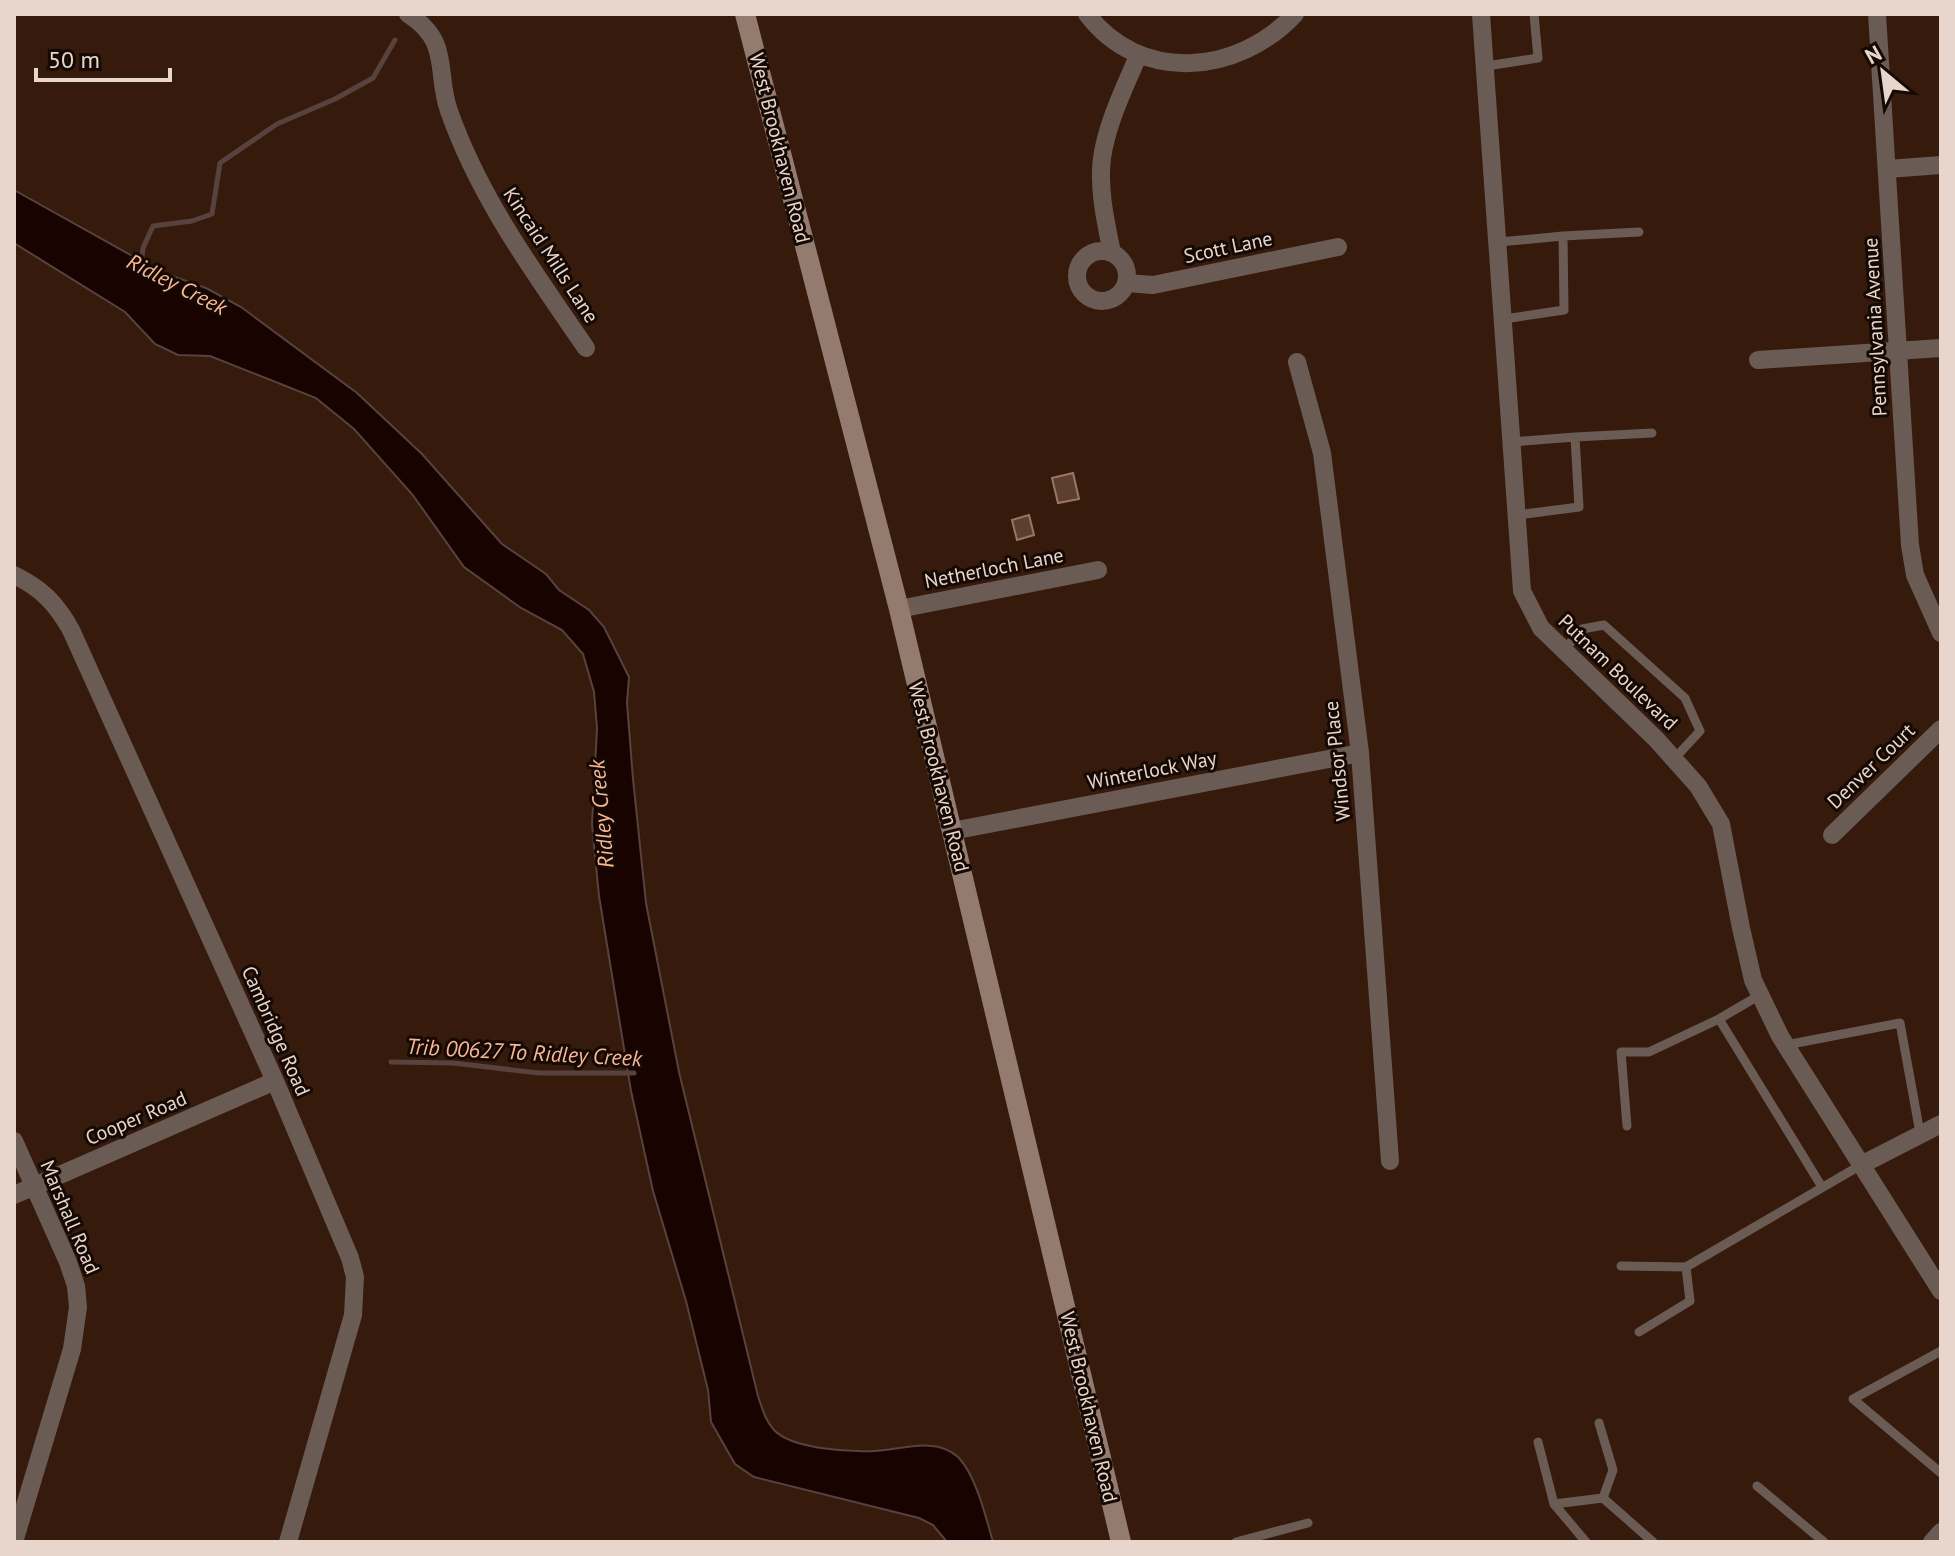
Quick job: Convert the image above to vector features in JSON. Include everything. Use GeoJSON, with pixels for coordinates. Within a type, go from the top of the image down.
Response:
{"type":"FeatureCollection","features":[{"type":"Feature","properties":{"kind":"street","name":"Kincaid Mills Lane"},"geometry":{"type":"LineString","coordinates":[[408,14],[421,22],[441,54],[447,107],[476,178],[505,230],[586,348]]}},
{"type":"Feature","properties":{"kind":"street","name":"West Brookhaven Road"},"geometry":{"type":"LineString","coordinates":[[745,14],[899,609],[1121,1542]]}},
{"type":"Feature","properties":{"kind":"street"},"geometry":{"type":"LineString","coordinates":[[1087,14],[1122,48],[1138,56],[1197,63],[1230,57],[1259,43],[1295,14]]}},
{"type":"Feature","properties":{"kind":"street","name":"Putnam Boulevard"},"geometry":{"type":"LineString","coordinates":[[1481,14],[1522,591],[1541,628],[1674,759],[1698,786],[1721,824],[1753,980],[1786,1045],[1941,1291]]}},
{"type":"Feature","properties":{"kind":"street","name":"Pennsylvania Avenue"},"geometry":{"type":"LineString","coordinates":[[1877,14],[1912,563],[1941,633]]}},
{"type":"Feature","properties":{"kind":"street"},"geometry":{"type":"LineString","coordinates":[[1126,283],[1125,265],[1112,253],[1102,184],[1102,158],[1117,105],[1138,56]]}},
{"type":"Feature","properties":{"kind":"street"},"geometry":{"type":"LineString","coordinates":[[1888,169],[1941,165]]}},
{"type":"Feature","properties":{"kind":"street","name":"Scott Lane"},"geometry":{"type":"LineString","coordinates":[[1112,253],[1103,250],[1086,256],[1077,271],[1079,285],[1090,298],[1104,300],[1119,294],[1126,283],[1153,285],[1338,247]]}},
{"type":"Feature","properties":{"kind":"street"},"geometry":{"type":"LineString","coordinates":[[1758,360],[1941,348]]}},
{"type":"Feature","properties":{"kind":"street","name":"Windsor Place"},"geometry":{"type":"LineString","coordinates":[[1297,362],[1322,453],[1360,753],[1390,1161]]}},
{"type":"Feature","properties":{"kind":"street","name":"Netherloch Lane"},"geometry":{"type":"LineString","coordinates":[[899,609],[1098,570]]}},
{"type":"Feature","properties":{"kind":"street","name":"Cambridge Road"},"geometry":{"type":"LineString","coordinates":[[14,575],[39,588],[51,599],[71,630],[275,1081],[344,1241],[355,1277],[353,1315],[288,1542]]}},
{"type":"Feature","properties":{"kind":"street","name":"Denver Court"},"geometry":{"type":"LineString","coordinates":[[1832,835],[1941,729]]}},
{"type":"Feature","properties":{"kind":"street","name":"Winterlock Way"},"geometry":{"type":"LineString","coordinates":[[952,831],[1360,753]]}},
{"type":"Feature","properties":{"kind":"street","name":"Cooper Road"},"geometry":{"type":"LineString","coordinates":[[14,1195],[275,1081]]}},
{"type":"Feature","properties":{"kind":"street"},"geometry":{"type":"LineString","coordinates":[[1861,1165],[1941,1124]]}},
{"type":"Feature","properties":{"kind":"street","name":"Marshall Road"},"geometry":{"type":"LineString","coordinates":[[14,1141],[68,1262],[76,1286],[78,1316],[69,1359],[14,1542]]}},
{"type":"Feature","properties":{"kind":"street"},"geometry":{"type":"LineString","coordinates":[[1932,1542],[1941,1532]]}},
{"type":"Feature","properties":{"kind":"lane"},"geometry":{"type":"LineString","coordinates":[[1487,66],[1538,58],[1534,14]]}},
{"type":"Feature","properties":{"kind":"lane"},"geometry":{"type":"LineString","coordinates":[[1499,242],[1639,232]]}},
{"type":"Feature","properties":{"kind":"lane"},"geometry":{"type":"LineString","coordinates":[[1504,319],[1564,310],[1563,236]]}},
{"type":"Feature","properties":{"kind":"lane"},"geometry":{"type":"LineString","coordinates":[[1512,442],[1652,433]]}},
{"type":"Feature","properties":{"kind":"lane"},"geometry":{"type":"LineString","coordinates":[[1517,515],[1579,507],[1575,437]]}},
{"type":"Feature","properties":{"kind":"lane"},"geometry":{"type":"LineString","coordinates":[[1564,650],[1582,629],[1604,625],[1685,698],[1700,731],[1674,759]]}},
{"type":"Feature","properties":{"kind":"lane"},"geometry":{"type":"LineString","coordinates":[[1627,1126],[1621,1052],[1649,1052],[1719,1019],[1760,994]]}},
{"type":"Feature","properties":{"kind":"lane"},"geometry":{"type":"LineString","coordinates":[[1719,1019],[1822,1187]]}},
{"type":"Feature","properties":{"kind":"lane"},"geometry":{"type":"LineString","coordinates":[[1786,1045],[1900,1023],[1920,1133]]}},
{"type":"Feature","properties":{"kind":"lane"},"geometry":{"type":"LineString","coordinates":[[1621,1266],[1686,1267],[1861,1165]]}},
{"type":"Feature","properties":{"kind":"lane"},"geometry":{"type":"LineString","coordinates":[[1639,1332],[1690,1301],[1686,1267]]}},
{"type":"Feature","properties":{"kind":"lane"},"geometry":{"type":"LineString","coordinates":[[1941,1351],[1853,1399],[1941,1473]]}},
{"type":"Feature","properties":{"kind":"lane"},"geometry":{"type":"LineString","coordinates":[[1599,1423],[1613,1470],[1603,1498]]}},
{"type":"Feature","properties":{"kind":"lane"},"geometry":{"type":"LineString","coordinates":[[1538,1442],[1554,1504],[1586,1542]]}},
{"type":"Feature","properties":{"kind":"lane"},"geometry":{"type":"LineString","coordinates":[[1757,1486],[1824,1542]]}},
{"type":"Feature","properties":{"kind":"lane"},"geometry":{"type":"LineString","coordinates":[[1554,1504],[1603,1498],[1653,1542]]}},
{"type":"Feature","properties":{"kind":"lane"},"geometry":{"type":"LineString","coordinates":[[1236,1542],[1308,1523]]}},
{"type":"Feature","properties":{"kind":"water","name":"Ridley Creek"},"geometry":{"type":"Polygon","coordinates":[[[14,190],[161,272],[206,288],[241,307],[357,393],[422,454],[502,544],[546,574],[559,590],[589,610],[604,627],[629,677],[627,703],[646,903],[679,1072],[764,1414],[782,1436],[807,1445],[863,1451],[929,1446],[949,1451],[958,1457],[970,1474],[993,1542],[947,1542],[933,1525],[919,1518],[754,1477],[735,1464],[711,1422],[708,1390],[686,1301],[653,1191],[631,1091],[599,896],[592,824],[597,728],[594,692],[583,654],[562,630],[521,608],[464,567],[412,494],[354,429],[316,398],[210,356],[178,355],[155,344],[125,312],[14,243],[14,190]]]}},
{"type":"Feature","properties":{"kind":"building"},"geometry":{"type":"Polygon","coordinates":[[[1073,473],[1079,499],[1058,503],[1052,478],[1073,473]]]}},
{"type":"Feature","properties":{"kind":"building"},"geometry":{"type":"Polygon","coordinates":[[[1029,515],[1034,535],[1017,540],[1012,520],[1029,515]]]}},
{"type":"Feature","properties":{"kind":"waterway","name":"Ridley Creek"},"geometry":{"type":"LineString","coordinates":[[141,264],[143,248],[153,226],[192,221],[212,214],[220,163],[277,124],[335,99],[373,78],[395,40]]}},
{"type":"Feature","properties":{"kind":"waterway","name":"Trib 00627 To Ridley Creek"},"geometry":{"type":"LineString","coordinates":[[391,1062],[453,1063],[539,1073],[634,1073]]}}]}
